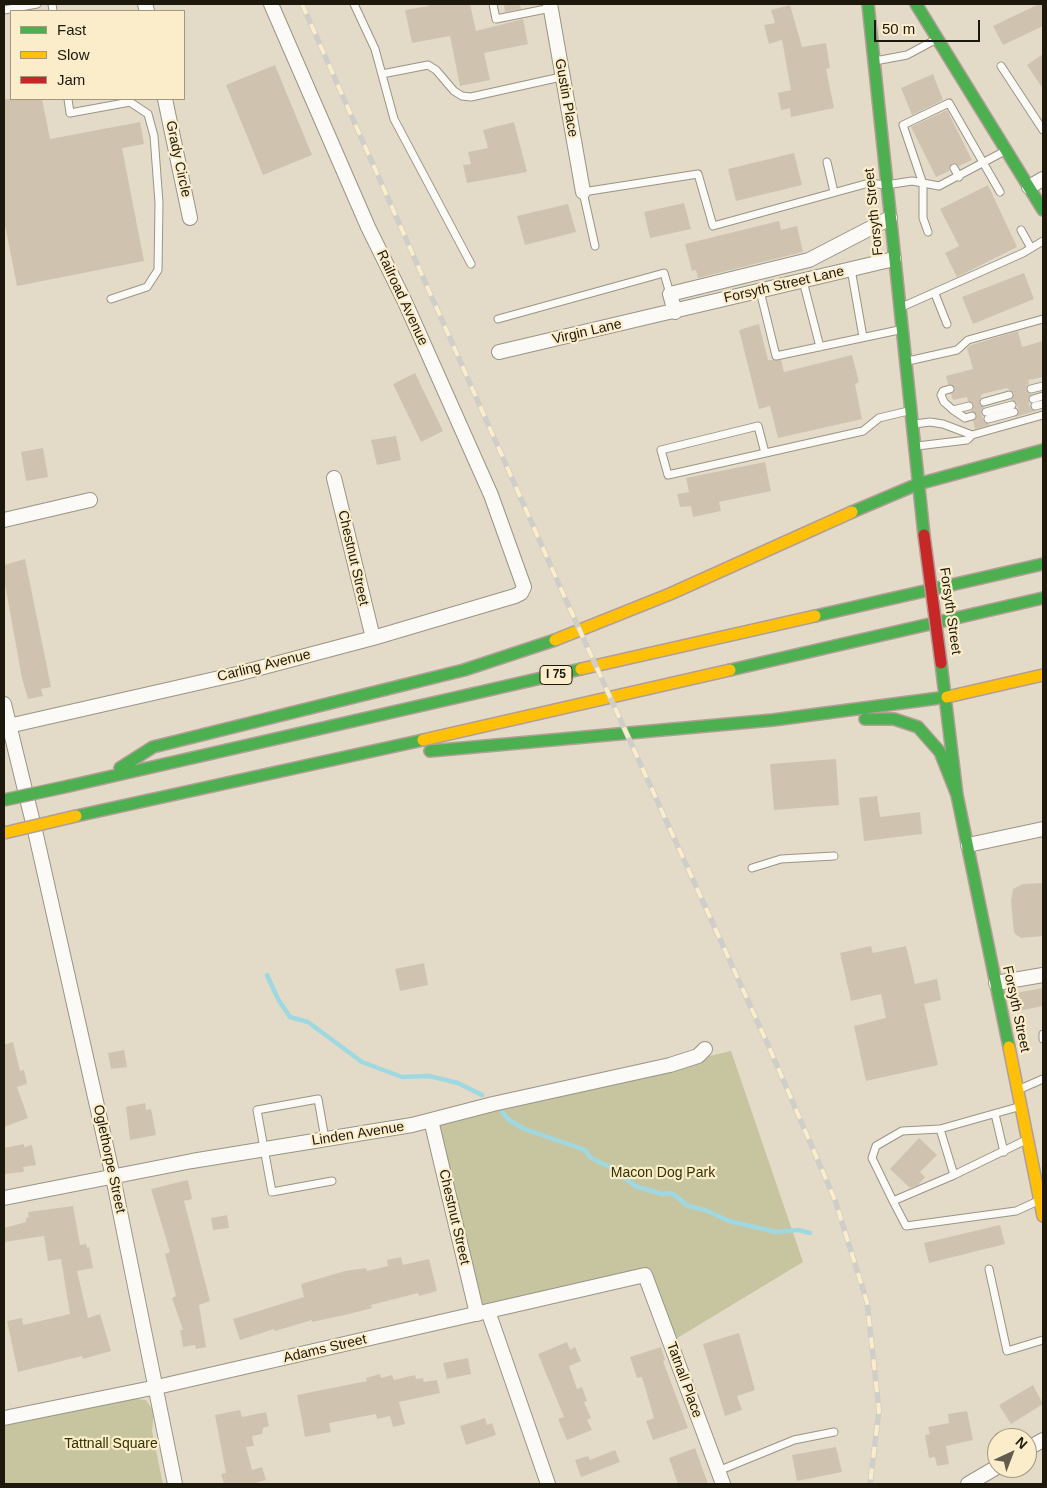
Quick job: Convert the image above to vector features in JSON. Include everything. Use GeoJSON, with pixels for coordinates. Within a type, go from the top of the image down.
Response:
{"type":"FeatureCollection","features":[{"type":"Feature","properties":{"kind":"main road","name":"Forsyth Street"},"geometry":{"type":"LineString","coordinates":[[868,4],[918,484],[947,697],[957,794],[1028,1139],[1038,1165],[1043,1216]]}},
{"type":"Feature","properties":{"kind":"main road"},"geometry":{"type":"LineString","coordinates":[[916,4],[1043,210]]}},
{"type":"Feature","properties":{"kind":"main road"},"geometry":{"type":"LineString","coordinates":[[106,777],[153,747],[464,670],[580,631],[670,594],[899,490],[1043,450]]}},
{"type":"Feature","properties":{"kind":"main road","name":"I 75"},"geometry":{"type":"LineString","coordinates":[[4,800],[1043,564]]}},
{"type":"Feature","properties":{"kind":"main road"},"geometry":{"type":"LineString","coordinates":[[4,833],[363,754],[1043,598]]}},
{"type":"Feature","properties":{"kind":"main road"},"geometry":{"type":"LineString","coordinates":[[363,754],[474,748],[773,720],[947,697],[1043,674]]}},
{"type":"Feature","properties":{"kind":"main road"},"geometry":{"type":"LineString","coordinates":[[773,720],[881,718],[907,722],[918,727],[933,742],[946,765],[957,794]]}},
{"type":"Feature","properties":{"kind":"street","name":"Railroad Avenue"},"geometry":{"type":"LineString","coordinates":[[271,4],[368,227],[405,302],[491,495],[524,587],[521,594]]}},
{"type":"Feature","properties":{"kind":"street","name":"Gustin Place"},"geometry":{"type":"LineString","coordinates":[[550,6],[561,77],[583,192]]}},
{"type":"Feature","properties":{"kind":"street","name":"Grady Circle"},"geometry":{"type":"LineString","coordinates":[[165,100],[190,218]]}},
{"type":"Feature","properties":{"kind":"street"},"geometry":{"type":"LineString","coordinates":[[1029,188],[1043,179]]}},
{"type":"Feature","properties":{"kind":"street"},"geometry":{"type":"LineString","coordinates":[[675,312],[670,294],[809,260],[890,218]]}},
{"type":"Feature","properties":{"kind":"street","name":"Forsyth Street Lane"},"geometry":{"type":"LineString","coordinates":[[675,312],[894,259]]}},
{"type":"Feature","properties":{"kind":"street","name":"Virgin Lane"},"geometry":{"type":"LineString","coordinates":[[499,352],[675,312]]}},
{"type":"Feature","properties":{"kind":"street","name":"Chestnut Street"},"geometry":{"type":"LineString","coordinates":[[334,478],[373,638]]}},
{"type":"Feature","properties":{"kind":"street"},"geometry":{"type":"LineString","coordinates":[[4,520],[90,500]]}},
{"type":"Feature","properties":{"kind":"street","name":"Carling Avenue"},"geometry":{"type":"LineString","coordinates":[[6,726],[237,674],[373,638],[521,594]]}},
{"type":"Feature","properties":{"kind":"street","name":"Oglethorpe Street"},"geometry":{"type":"LineString","coordinates":[[4,704],[6,726],[36,835],[113,1177],[157,1387],[175,1484]]}},
{"type":"Feature","properties":{"kind":"street"},"geometry":{"type":"LineString","coordinates":[[968,845],[1043,829]]}},
{"type":"Feature","properties":{"kind":"street"},"geometry":{"type":"LineString","coordinates":[[996,983],[1043,975]]}},
{"type":"Feature","properties":{"kind":"street","name":"Linden Avenue"},"geometry":{"type":"LineString","coordinates":[[4,1198],[431,1120],[493,1104],[670,1065],[698,1056],[705,1049]]}},
{"type":"Feature","properties":{"kind":"street","name":"Chestnut Street"},"geometry":{"type":"LineString","coordinates":[[431,1120],[482,1313],[548,1484]]}},
{"type":"Feature","properties":{"kind":"street","name":"Adams Street"},"geometry":{"type":"LineString","coordinates":[[4,1418],[157,1387],[645,1275]]}},
{"type":"Feature","properties":{"kind":"street","name":"Tatnall Place"},"geometry":{"type":"LineString","coordinates":[[645,1275],[720,1478]]}},
{"type":"Feature","properties":{"kind":"street"},"geometry":{"type":"LineString","coordinates":[[968,1484],[987,1473]]}},
{"type":"Feature","properties":{"kind":"lane"},"geometry":{"type":"LineString","coordinates":[[4,10],[37,4]]}},
{"type":"Feature","properties":{"kind":"lane"},"geometry":{"type":"LineString","coordinates":[[354,4],[374,49],[394,119],[472,264]]}},
{"type":"Feature","properties":{"kind":"lane"},"geometry":{"type":"LineString","coordinates":[[493,4],[496,18],[550,6]]}},
{"type":"Feature","properties":{"kind":"lane"},"geometry":{"type":"LineString","coordinates":[[873,61],[907,56],[938,38]]}},
{"type":"Feature","properties":{"kind":"lane"},"geometry":{"type":"LineString","coordinates":[[382,74],[428,66],[436,70],[454,91],[462,96],[471,97],[561,77]]}},
{"type":"Feature","properties":{"kind":"lane"},"geometry":{"type":"LineString","coordinates":[[1001,66],[1043,130]]}},
{"type":"Feature","properties":{"kind":"lane"},"geometry":{"type":"LineString","coordinates":[[68,100],[70,113],[130,100],[148,114],[154,136],[159,203],[158,270],[147,287],[110,299]]}},
{"type":"Feature","properties":{"kind":"lane"},"geometry":{"type":"LineString","coordinates":[[928,232],[923,218],[924,184],[903,125],[928,115],[948,103],[1000,192]]}},
{"type":"Feature","properties":{"kind":"lane"},"geometry":{"type":"LineString","coordinates":[[595,246],[583,192],[698,174],[713,226],[869,183],[886,185],[912,181],[939,186],[959,177],[1006,150]]}},
{"type":"Feature","properties":{"kind":"lane"},"geometry":{"type":"LineString","coordinates":[[827,162],[834,192]]}},
{"type":"Feature","properties":{"kind":"lane"},"geometry":{"type":"LineString","coordinates":[[954,168],[959,177]]}},
{"type":"Feature","properties":{"kind":"lane"},"geometry":{"type":"LineString","coordinates":[[1021,230],[1031,248]]}},
{"type":"Feature","properties":{"kind":"lane"},"geometry":{"type":"LineString","coordinates":[[900,308],[935,294],[1043,241]]}},
{"type":"Feature","properties":{"kind":"lane"},"geometry":{"type":"LineString","coordinates":[[851,269],[863,337]]}},
{"type":"Feature","properties":{"kind":"lane"},"geometry":{"type":"LineString","coordinates":[[498,319],[664,274],[670,294]]}},
{"type":"Feature","properties":{"kind":"lane"},"geometry":{"type":"LineString","coordinates":[[804,281],[820,347]]}},
{"type":"Feature","properties":{"kind":"lane"},"geometry":{"type":"LineString","coordinates":[[760,291],[776,356],[902,330]]}},
{"type":"Feature","properties":{"kind":"lane"},"geometry":{"type":"LineString","coordinates":[[935,294],[947,324]]}},
{"type":"Feature","properties":{"kind":"lane"},"geometry":{"type":"LineString","coordinates":[[905,361],[957,350],[968,340],[1043,319]]}},
{"type":"Feature","properties":{"kind":"lane"},"geometry":{"type":"LineString","coordinates":[[1031,389],[1043,386]]}},
{"type":"Feature","properties":{"kind":"lane"},"geometry":{"type":"LineString","coordinates":[[950,389],[943,391],[944,402],[953,410],[970,419]]}},
{"type":"Feature","properties":{"kind":"lane"},"geometry":{"type":"LineString","coordinates":[[984,402],[1009,395]]}},
{"type":"Feature","properties":{"kind":"lane"},"geometry":{"type":"LineString","coordinates":[[1043,396],[1034,403],[1043,404]]}},
{"type":"Feature","properties":{"kind":"lane"},"geometry":{"type":"LineString","coordinates":[[953,410],[969,406]]}},
{"type":"Feature","properties":{"kind":"lane"},"geometry":{"type":"LineString","coordinates":[[987,416],[1013,409]]}},
{"type":"Feature","properties":{"kind":"lane"},"geometry":{"type":"LineString","coordinates":[[765,453],[758,426],[662,450],[668,475],[863,431],[879,418],[910,411]]}},
{"type":"Feature","properties":{"kind":"lane"},"geometry":{"type":"LineString","coordinates":[[914,446],[966,440],[972,435],[1043,415]]}},
{"type":"Feature","properties":{"kind":"lane"},"geometry":{"type":"LineString","coordinates":[[912,424],[930,422],[943,424],[972,435]]}},
{"type":"Feature","properties":{"kind":"lane"},"geometry":{"type":"LineString","coordinates":[[752,868],[781,858],[834,856]]}},
{"type":"Feature","properties":{"kind":"lane"},"geometry":{"type":"LineString","coordinates":[[1043,1034],[1043,1039]]}},
{"type":"Feature","properties":{"kind":"lane"},"geometry":{"type":"LineString","coordinates":[[1018,1091],[1043,1079]]}},
{"type":"Feature","properties":{"kind":"lane"},"geometry":{"type":"LineString","coordinates":[[325,1139],[318,1099],[257,1110],[272,1192],[332,1181]]}},
{"type":"Feature","properties":{"kind":"lane"},"geometry":{"type":"LineString","coordinates":[[1021,1106],[940,1129],[902,1132],[876,1146],[872,1158],[906,1226],[1016,1211],[1042,1199]]}},
{"type":"Feature","properties":{"kind":"lane"},"geometry":{"type":"LineString","coordinates":[[995,1114],[1004,1152]]}},
{"type":"Feature","properties":{"kind":"lane"},"geometry":{"type":"LineString","coordinates":[[940,1129],[954,1175]]}},
{"type":"Feature","properties":{"kind":"lane"},"geometry":{"type":"LineString","coordinates":[[893,1201],[954,1175],[1028,1139]]}},
{"type":"Feature","properties":{"kind":"lane"},"geometry":{"type":"LineString","coordinates":[[989,1269],[1007,1351],[1043,1340]]}},
{"type":"Feature","properties":{"kind":"lane"},"geometry":{"type":"LineString","coordinates":[[720,1478],[794,1440],[834,1432]]}},
{"type":"Feature","properties":{"kind":"green space","name":"Macon Dog Park"},"geometry":{"type":"Polygon","coordinates":[[[731,1051],[803,1262],[669,1343],[644,1274],[477,1314],[433,1121],[731,1051]]]}},
{"type":"Feature","properties":{"kind":"green space","name":"Tattnall Square"},"geometry":{"type":"Polygon","coordinates":[[[129,1398],[146,1400],[154,1412],[152,1431],[163,1484],[4,1484],[4,1425],[129,1398]]]}},
{"type":"Feature","properties":{"kind":"building"},"geometry":{"type":"Polygon","coordinates":[[[428,4],[470,4],[476,31],[523,19],[528,44],[484,53],[490,80],[460,86],[450,36],[412,43],[405,10],[429,6],[428,4]]]}},
{"type":"Feature","properties":{"kind":"building"},"geometry":{"type":"Polygon","coordinates":[[[504,4],[520,4],[521,9],[505,12],[504,4]]]}},
{"type":"Feature","properties":{"kind":"building"},"geometry":{"type":"Polygon","coordinates":[[[1039,4],[1043,4],[1043,26],[1003,45],[993,26],[1039,4]]]}},
{"type":"Feature","properties":{"kind":"building"},"geometry":{"type":"Polygon","coordinates":[[[790,5],[802,47],[826,43],[830,68],[826,69],[834,108],[791,117],[790,108],[781,110],[778,93],[791,90],[782,40],[769,44],[764,25],[775,23],[771,10],[790,5]]]}},
{"type":"Feature","properties":{"kind":"building"},"geometry":{"type":"Polygon","coordinates":[[[1043,54],[1043,89],[1027,65],[1043,54]]]}},
{"type":"Feature","properties":{"kind":"building"},"geometry":{"type":"Polygon","coordinates":[[[275,65],[312,155],[263,175],[226,85],[275,65]]]}},
{"type":"Feature","properties":{"kind":"building"},"geometry":{"type":"Polygon","coordinates":[[[933,74],[943,100],[912,115],[901,88],[933,74]]]}},
{"type":"Feature","properties":{"kind":"building"},"geometry":{"type":"Polygon","coordinates":[[[4,99],[42,100],[50,139],[140,122],[144,144],[122,148],[144,261],[17,286],[4,220],[4,99]]]}},
{"type":"Feature","properties":{"kind":"building"},"geometry":{"type":"Polygon","coordinates":[[[947,110],[972,160],[959,166],[952,163],[949,171],[936,177],[911,127],[947,110]]]}},
{"type":"Feature","properties":{"kind":"building"},"geometry":{"type":"Polygon","coordinates":[[[514,122],[527,172],[467,183],[463,165],[471,164],[468,152],[488,148],[483,130],[514,122]]]}},
{"type":"Feature","properties":{"kind":"building"},"geometry":{"type":"Polygon","coordinates":[[[794,153],[802,185],[736,201],[728,169],[794,153]]]}},
{"type":"Feature","properties":{"kind":"building"},"geometry":{"type":"Polygon","coordinates":[[[988,185],[1017,247],[957,277],[945,253],[959,246],[940,209],[988,185]]]}},
{"type":"Feature","properties":{"kind":"building"},"geometry":{"type":"Polygon","coordinates":[[[684,203],[691,229],[650,238],[644,212],[684,203]]]}},
{"type":"Feature","properties":{"kind":"building"},"geometry":{"type":"Polygon","coordinates":[[[568,204],[576,232],[525,245],[517,216],[568,204]]]}},
{"type":"Feature","properties":{"kind":"building"},"geometry":{"type":"Polygon","coordinates":[[[779,221],[781,230],[797,226],[803,252],[698,278],[696,270],[692,271],[685,244],[779,221]]]}},
{"type":"Feature","properties":{"kind":"building"},"geometry":{"type":"Polygon","coordinates":[[[1024,273],[1034,299],[973,324],[962,297],[1024,273]]]}},
{"type":"Feature","properties":{"kind":"building"},"geometry":{"type":"Polygon","coordinates":[[[759,324],[768,360],[781,360],[784,372],[852,355],[859,382],[855,384],[862,419],[778,438],[770,406],[759,409],[739,330],[759,324]]]}},
{"type":"Feature","properties":{"kind":"building"},"geometry":{"type":"Polygon","coordinates":[[[1018,331],[1022,347],[1043,341],[1043,377],[1028,380],[1029,384],[1026,388],[1027,392],[1031,394],[1028,398],[1030,408],[1036,411],[1015,417],[1019,411],[1016,402],[1011,400],[1014,393],[1007,388],[982,394],[979,403],[984,407],[981,413],[984,422],[990,425],[975,429],[973,421],[977,415],[971,411],[974,404],[968,401],[967,397],[953,400],[951,394],[955,388],[948,384],[946,376],[973,369],[967,348],[971,345],[1018,331]]]}},
{"type":"Feature","properties":{"kind":"building"},"geometry":{"type":"Polygon","coordinates":[[[415,373],[443,431],[421,442],[393,384],[415,373]]]}},
{"type":"Feature","properties":{"kind":"building"},"geometry":{"type":"Polygon","coordinates":[[[396,436],[401,460],[377,465],[371,440],[396,436]]]}},
{"type":"Feature","properties":{"kind":"building"},"geometry":{"type":"Polygon","coordinates":[[[43,448],[48,477],[26,481],[21,452],[43,448]]]}},
{"type":"Feature","properties":{"kind":"building"},"geometry":{"type":"Polygon","coordinates":[[[765,462],[771,491],[719,502],[721,511],[693,517],[691,506],[680,507],[677,494],[689,492],[686,478],[765,462]]]}},
{"type":"Feature","properties":{"kind":"building"},"geometry":{"type":"Polygon","coordinates":[[[25,559],[51,687],[41,689],[43,696],[28,699],[22,678],[4,579],[4,565],[25,559]]]}},
{"type":"Feature","properties":{"kind":"building"},"geometry":{"type":"Polygon","coordinates":[[[836,759],[839,805],[774,810],[770,764],[836,759]]]}},
{"type":"Feature","properties":{"kind":"building"},"geometry":{"type":"Polygon","coordinates":[[[877,796],[880,817],[920,812],[922,834],[864,841],[859,798],[877,796]]]}},
{"type":"Feature","properties":{"kind":"building"},"geometry":{"type":"Polygon","coordinates":[[[1043,883],[1043,936],[1021,938],[1014,933],[1011,901],[1013,889],[1023,884],[1043,883]]]}},
{"type":"Feature","properties":{"kind":"building"},"geometry":{"type":"Polygon","coordinates":[[[871,946],[873,953],[906,946],[915,984],[937,979],[941,1000],[924,1004],[938,1065],[866,1081],[854,1026],[886,1018],[881,994],[851,1001],[840,953],[871,946]]]}},
{"type":"Feature","properties":{"kind":"building"},"geometry":{"type":"Polygon","coordinates":[[[424,963],[428,985],[400,991],[395,969],[424,963]]]}},
{"type":"Feature","properties":{"kind":"building"},"geometry":{"type":"Polygon","coordinates":[[[1043,988],[1043,1006],[1014,1012],[1010,994],[1043,988]]]}},
{"type":"Feature","properties":{"kind":"building"},"geometry":{"type":"Polygon","coordinates":[[[13,1042],[20,1071],[24,1070],[27,1084],[17,1087],[28,1118],[4,1127],[4,1045],[13,1042]]]}},
{"type":"Feature","properties":{"kind":"building"},"geometry":{"type":"Polygon","coordinates":[[[124,1050],[127,1067],[111,1069],[108,1053],[124,1050]]]}},
{"type":"Feature","properties":{"kind":"building"},"geometry":{"type":"Polygon","coordinates":[[[145,1103],[146,1110],[151,1109],[156,1135],[130,1140],[126,1107],[145,1103]]]}},
{"type":"Feature","properties":{"kind":"building"},"geometry":{"type":"Polygon","coordinates":[[[919,1138],[937,1155],[920,1172],[925,1177],[918,1185],[910,1188],[890,1169],[919,1138]]]}},
{"type":"Feature","properties":{"kind":"building"},"geometry":{"type":"Polygon","coordinates":[[[24,1144],[24,1147],[32,1145],[36,1165],[23,1167],[24,1172],[5,1174],[4,1148],[24,1144]]]}},
{"type":"Feature","properties":{"kind":"building"},"geometry":{"type":"Polygon","coordinates":[[[188,1180],[192,1199],[184,1201],[210,1301],[199,1305],[206,1347],[196,1349],[195,1345],[183,1347],[180,1330],[183,1330],[172,1298],[176,1296],[165,1254],[170,1252],[151,1189],[188,1180]]]}},
{"type":"Feature","properties":{"kind":"building"},"geometry":{"type":"Polygon","coordinates":[[[73,1206],[80,1245],[86,1244],[87,1248],[89,1247],[93,1268],[77,1271],[88,1318],[100,1314],[111,1351],[83,1359],[82,1356],[18,1372],[7,1321],[22,1318],[23,1325],[70,1314],[61,1259],[48,1261],[44,1236],[4,1242],[4,1228],[26,1222],[26,1218],[29,1217],[28,1212],[73,1206]]]}},
{"type":"Feature","properties":{"kind":"building"},"geometry":{"type":"Polygon","coordinates":[[[227,1215],[229,1228],[213,1230],[211,1218],[227,1215]]]}},
{"type":"Feature","properties":{"kind":"building"},"geometry":{"type":"Polygon","coordinates":[[[1000,1225],[1005,1244],[929,1263],[924,1243],[1000,1225]]]}},
{"type":"Feature","properties":{"kind":"building"},"geometry":{"type":"Polygon","coordinates":[[[401,1257],[403,1265],[429,1259],[437,1291],[419,1296],[418,1293],[371,1305],[372,1308],[312,1322],[312,1320],[275,1331],[274,1329],[240,1340],[233,1319],[304,1297],[301,1284],[345,1271],[366,1268],[367,1271],[388,1266],[387,1260],[401,1257]]]}},
{"type":"Feature","properties":{"kind":"building"},"geometry":{"type":"Polygon","coordinates":[[[739,1333],[755,1390],[737,1396],[742,1410],[725,1416],[703,1344],[739,1333]]]}},
{"type":"Feature","properties":{"kind":"building"},"geometry":{"type":"Polygon","coordinates":[[[567,1342],[570,1350],[575,1347],[581,1361],[569,1366],[577,1389],[582,1387],[587,1401],[584,1402],[591,1418],[587,1420],[592,1430],[567,1440],[558,1419],[564,1417],[538,1354],[567,1342]]]}},
{"type":"Feature","properties":{"kind":"building"},"geometry":{"type":"Polygon","coordinates":[[[661,1347],[665,1360],[663,1361],[688,1428],[653,1440],[646,1421],[654,1418],[642,1377],[637,1378],[630,1357],[661,1347]]]}},
{"type":"Feature","properties":{"kind":"building"},"geometry":{"type":"Polygon","coordinates":[[[468,1358],[471,1374],[447,1379],[443,1363],[468,1358]]]}},
{"type":"Feature","properties":{"kind":"building"},"geometry":{"type":"Polygon","coordinates":[[[380,1374],[381,1378],[392,1375],[394,1380],[415,1375],[416,1379],[423,1378],[424,1382],[437,1380],[440,1393],[399,1402],[405,1424],[393,1427],[390,1416],[377,1419],[376,1414],[329,1423],[331,1432],[305,1437],[297,1395],[367,1381],[366,1378],[380,1374]]]}},
{"type":"Feature","properties":{"kind":"building"},"geometry":{"type":"Polygon","coordinates":[[[1033,1385],[1043,1404],[1011,1424],[999,1405],[1033,1385]]]}},
{"type":"Feature","properties":{"kind":"building"},"geometry":{"type":"Polygon","coordinates":[[[240,1410],[242,1417],[266,1412],[269,1426],[263,1428],[262,1434],[252,1436],[254,1446],[246,1447],[252,1470],[262,1467],[266,1480],[252,1484],[224,1484],[221,1474],[226,1473],[215,1415],[240,1410]]]}},
{"type":"Feature","properties":{"kind":"building"},"geometry":{"type":"Polygon","coordinates":[[[967,1411],[973,1440],[946,1446],[949,1464],[937,1466],[935,1457],[929,1458],[925,1435],[930,1434],[928,1427],[949,1423],[948,1414],[967,1411]]]}},
{"type":"Feature","properties":{"kind":"building"},"geometry":{"type":"Polygon","coordinates":[[[485,1418],[487,1425],[492,1423],[496,1435],[466,1445],[460,1426],[485,1418]]]}},
{"type":"Feature","properties":{"kind":"building"},"geometry":{"type":"Polygon","coordinates":[[[836,1447],[842,1472],[797,1481],[792,1455],[836,1447]]]}},
{"type":"Feature","properties":{"kind":"building"},"geometry":{"type":"Polygon","coordinates":[[[695,1448],[708,1484],[678,1484],[669,1458],[695,1448]]]}},
{"type":"Feature","properties":{"kind":"building"},"geometry":{"type":"Polygon","coordinates":[[[615,1450],[620,1462],[581,1477],[575,1460],[588,1456],[590,1460],[615,1450]]]}},
{"type":"Feature","properties":{"kind":"waterway"},"geometry":{"type":"LineString","coordinates":[[267,975],[278,999],[290,1017],[308,1022],[362,1062],[402,1077],[429,1076],[458,1083],[482,1095]]}},
{"type":"Feature","properties":{"kind":"waterway"},"geometry":{"type":"LineString","coordinates":[[502,1112],[508,1119],[522,1128],[585,1150],[591,1158],[612,1168],[635,1186],[662,1194],[670,1193],[688,1206],[705,1210],[729,1221],[776,1232],[798,1230],[810,1233]]}},
{"type":"Feature","properties":{"kind":"railway"},"geometry":{"type":"LineString","coordinates":[[302,4],[561,589],[769,1047],[835,1200],[867,1302],[879,1410],[870,1484]]}},
{"type":"Feature","properties":{"kind":"traffic: fast"},"geometry":{"type":"LineString","coordinates":[[868,4],[924,535]]}},
{"type":"Feature","properties":{"kind":"traffic: fast"},"geometry":{"type":"LineString","coordinates":[[916,4],[1043,210]]}},
{"type":"Feature","properties":{"kind":"traffic: fast"},"geometry":{"type":"LineString","coordinates":[[918,484],[1043,450]]}},
{"type":"Feature","properties":{"kind":"traffic: fast"},"geometry":{"type":"LineString","coordinates":[[852,512],[918,484]]}},
{"type":"Feature","properties":{"kind":"traffic: fast"},"geometry":{"type":"LineString","coordinates":[[815,616],[1043,564]]}},
{"type":"Feature","properties":{"kind":"traffic: fast"},"geometry":{"type":"LineString","coordinates":[[730,670],[1043,598]]}},
{"type":"Feature","properties":{"kind":"traffic: fast"},"geometry":{"type":"LineString","coordinates":[[120,768],[153,747],[464,670],[555,640]]}},
{"type":"Feature","properties":{"kind":"traffic: fast"},"geometry":{"type":"LineString","coordinates":[[941,663],[957,795],[1009,1047]]}},
{"type":"Feature","properties":{"kind":"traffic: fast"},"geometry":{"type":"LineString","coordinates":[[69,786],[581,669]]}},
{"type":"Feature","properties":{"kind":"traffic: fast"},"geometry":{"type":"LineString","coordinates":[[430,751],[773,720],[947,697]]}},
{"type":"Feature","properties":{"kind":"traffic: fast"},"geometry":{"type":"LineString","coordinates":[[865,719],[894,719],[918,727],[940,752],[957,795]]}},
{"type":"Feature","properties":{"kind":"traffic: fast"},"geometry":{"type":"LineString","coordinates":[[76,816],[423,740]]}},
{"type":"Feature","properties":{"kind":"traffic: fast"},"geometry":{"type":"LineString","coordinates":[[4,800],[69,786]]}},
{"type":"Feature","properties":{"kind":"traffic: slow"},"geometry":{"type":"LineString","coordinates":[[555,640],[670,594],[852,512]]}},
{"type":"Feature","properties":{"kind":"traffic: slow"},"geometry":{"type":"LineString","coordinates":[[581,669],[815,616]]}},
{"type":"Feature","properties":{"kind":"traffic: slow"},"geometry":{"type":"LineString","coordinates":[[423,740],[730,670]]}},
{"type":"Feature","properties":{"kind":"traffic: slow"},"geometry":{"type":"LineString","coordinates":[[947,697],[1043,675]]}},
{"type":"Feature","properties":{"kind":"traffic: slow"},"geometry":{"type":"LineString","coordinates":[[4,833],[76,816]]}},
{"type":"Feature","properties":{"kind":"traffic: slow"},"geometry":{"type":"LineString","coordinates":[[1009,1047],[1043,1216]]}},
{"type":"Feature","properties":{"kind":"traffic: jam"},"geometry":{"type":"LineString","coordinates":[[924,535],[941,663]]}}]}
